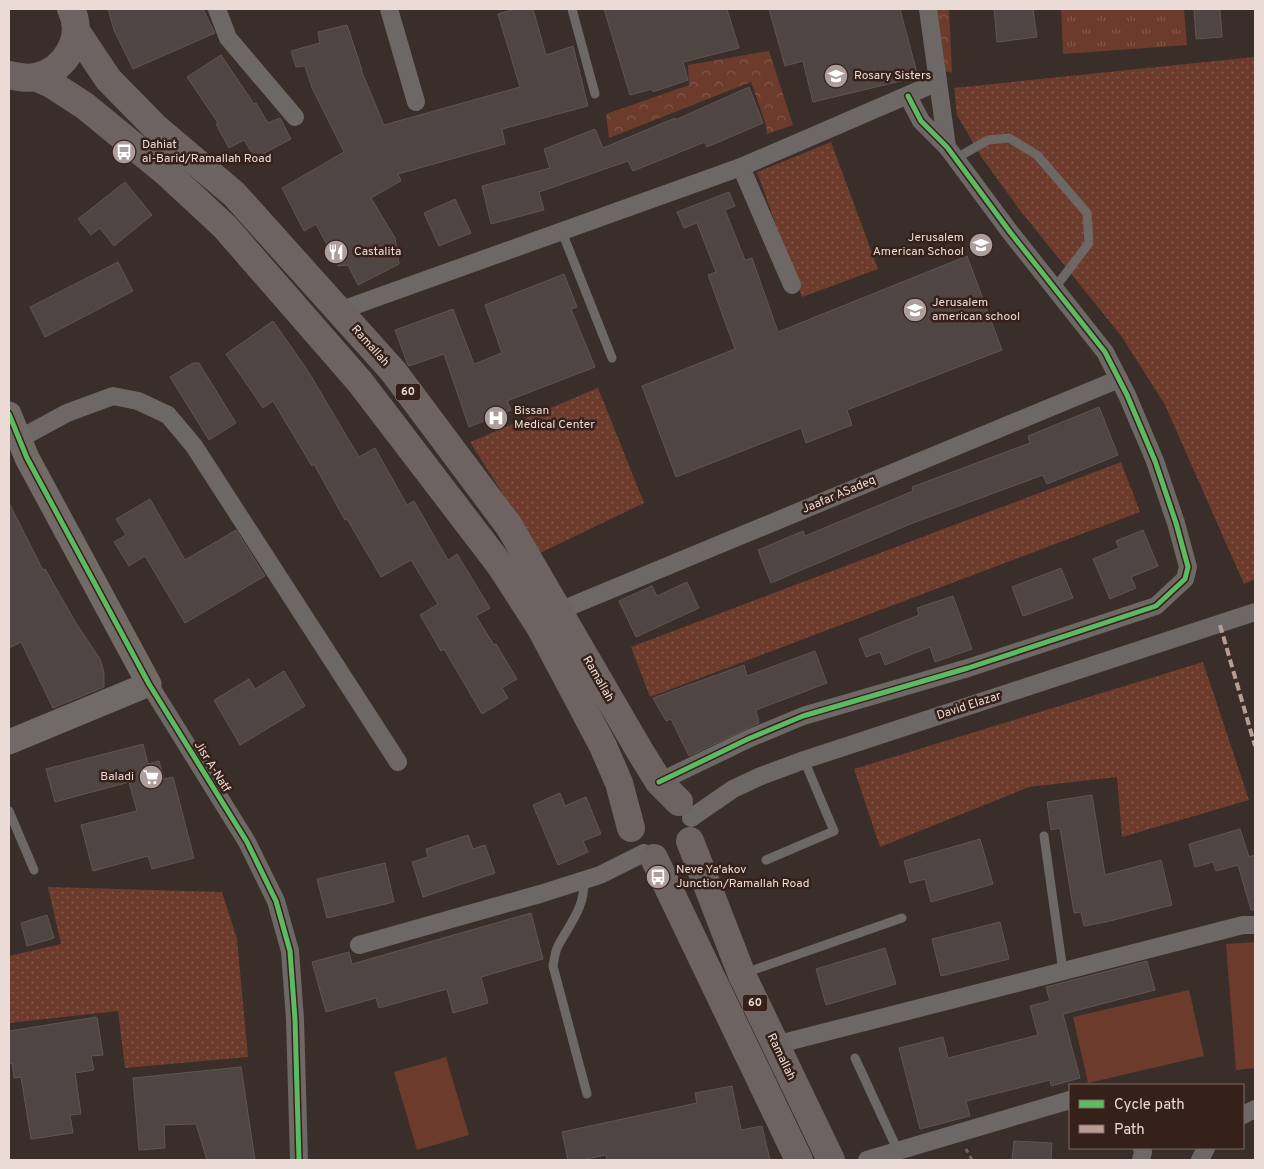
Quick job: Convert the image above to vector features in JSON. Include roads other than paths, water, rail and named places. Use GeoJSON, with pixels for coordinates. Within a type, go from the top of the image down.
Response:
{"type":"FeatureCollection","features":[{"type":"Feature","properties":{"kind":"highway","name":"60"},"geometry":{"type":"LineString","coordinates":[[19,81],[51,72],[64,62],[72,47],[74,20]]}},
{"type":"Feature","properties":{"kind":"highway","name":"Ramallah"},"geometry":{"type":"LineString","coordinates":[[74,20],[108,80],[156,128],[234,194],[393,371],[509,526],[659,782],[687,820],[742,975],[831,1160]]}},
{"type":"Feature","properties":{"kind":"highway","name":"Ramallah"},"geometry":{"type":"LineString","coordinates":[[19,81],[51,84],[85,106],[168,174],[225,227],[360,382],[500,565],[540,626],[603,746],[619,783],[631,828]]}},
{"type":"Feature","properties":{"kind":"highway"},"geometry":{"type":"LineString","coordinates":[[631,828],[633,817],[638,808],[646,801],[658,797],[669,798],[687,820],[684,849],[675,856],[665,858],[649,855]]}},
{"type":"Feature","properties":{"kind":"highway","name":"60"},"geometry":{"type":"LineString","coordinates":[[631,828],[632,836],[637,846],[649,855],[799,1160]]}},
{"type":"Feature","properties":{"kind":"street"},"geometry":{"type":"LineString","coordinates":[[217,9],[228,38],[296,117]]}},
{"type":"Feature","properties":{"kind":"street"},"geometry":{"type":"LineString","coordinates":[[389,9],[416,102]]}},
{"type":"Feature","properties":{"kind":"street"},"geometry":{"type":"LineString","coordinates":[[928,9],[938,82],[951,153]]}},
{"type":"Feature","properties":{"kind":"street"},"geometry":{"type":"LineString","coordinates":[[340,312],[741,167],[938,82]]}},
{"type":"Feature","properties":{"kind":"street"},"geometry":{"type":"LineString","coordinates":[[659,782],[748,739],[803,716],[968,668],[1156,606],[1185,579],[1188,567],[1176,523],[1155,461],[1105,352],[1010,232],[951,153],[921,121],[908,96]]}},
{"type":"Feature","properties":{"kind":"street"},"geometry":{"type":"LineString","coordinates":[[741,167],[792,285]]}},
{"type":"Feature","properties":{"kind":"street","name":"Jaafar ASadeq"},"geometry":{"type":"LineString","coordinates":[[559,611],[1119,379]]}},
{"type":"Feature","properties":{"kind":"street"},"geometry":{"type":"LineString","coordinates":[[19,438],[67,413],[114,396],[138,401],[168,415],[194,446],[398,762]]}},
{"type":"Feature","properties":{"kind":"street","name":"Jisr A-Natf"},"geometry":{"type":"LineString","coordinates":[[9,414],[27,458],[149,684],[247,842],[276,901],[290,951],[295,1019],[299,1160]]}},
{"type":"Feature","properties":{"kind":"street","name":"David Elazar"},"geometry":{"type":"LineString","coordinates":[[687,820],[733,789],[804,760],[1255,612]]}},
{"type":"Feature","properties":{"kind":"street"},"geometry":{"type":"LineString","coordinates":[[9,742],[149,684]]}},
{"type":"Feature","properties":{"kind":"street"},"geometry":{"type":"LineString","coordinates":[[359,945],[530,897],[600,875],[649,855]]}},
{"type":"Feature","properties":{"kind":"street"},"geometry":{"type":"LineString","coordinates":[[775,1045],[1243,925],[1255,925]]}},
{"type":"Feature","properties":{"kind":"street"},"geometry":{"type":"LineString","coordinates":[[867,1160],[1069,1100]]}},
{"type":"Feature","properties":{"kind":"lane"},"geometry":{"type":"LineString","coordinates":[[572,9],[595,94]]}},
{"type":"Feature","properties":{"kind":"lane"},"geometry":{"type":"LineString","coordinates":[[951,153],[988,140],[1009,138],[1037,155],[1087,213],[1089,243],[1054,288]]}},
{"type":"Feature","properties":{"kind":"lane"},"geometry":{"type":"LineString","coordinates":[[562,232],[612,358]]}},
{"type":"Feature","properties":{"kind":"lane"},"geometry":{"type":"LineString","coordinates":[[766,860],[834,831],[804,760]]}},
{"type":"Feature","properties":{"kind":"lane"},"geometry":{"type":"LineString","coordinates":[[9,811],[34,870]]}},
{"type":"Feature","properties":{"kind":"lane"},"geometry":{"type":"LineString","coordinates":[[1044,836],[1063,971]]}},
{"type":"Feature","properties":{"kind":"lane"},"geometry":{"type":"LineString","coordinates":[[584,880],[584,894],[580,908],[557,948],[553,966],[587,1094]]}},
{"type":"Feature","properties":{"kind":"lane"},"geometry":{"type":"LineString","coordinates":[[742,975],[902,918]]}},
{"type":"Feature","properties":{"kind":"lane"},"geometry":{"type":"LineString","coordinates":[[855,1058],[898,1151]]}},
{"type":"Feature","properties":{"kind":"place","name":"Rosary Sisters"},"geometry":{"type":"Point","coordinates":[836,76]}},
{"type":"Feature","properties":{"kind":"place","name":"Dahiat al-Barid/Ramallah Road"},"geometry":{"type":"Point","coordinates":[124,152]}},
{"type":"Feature","properties":{"kind":"place","name":"Jerusalem American School"},"geometry":{"type":"Point","coordinates":[981,245]}},
{"type":"Feature","properties":{"kind":"place","name":"Castalita"},"geometry":{"type":"Point","coordinates":[336,252]}},
{"type":"Feature","properties":{"kind":"place","name":"Jerusalem american school"},"geometry":{"type":"Point","coordinates":[915,310]}},
{"type":"Feature","properties":{"kind":"place","name":"Bissan Medical Center"},"geometry":{"type":"Point","coordinates":[496,418]}},
{"type":"Feature","properties":{"kind":"place","name":"Baladi"},"geometry":{"type":"Point","coordinates":[151,777]}},
{"type":"Feature","properties":{"kind":"place","name":"Neve Ya'akov Junction/Ramallah Road"},"geometry":{"type":"Point","coordinates":[658,877]}}]}
